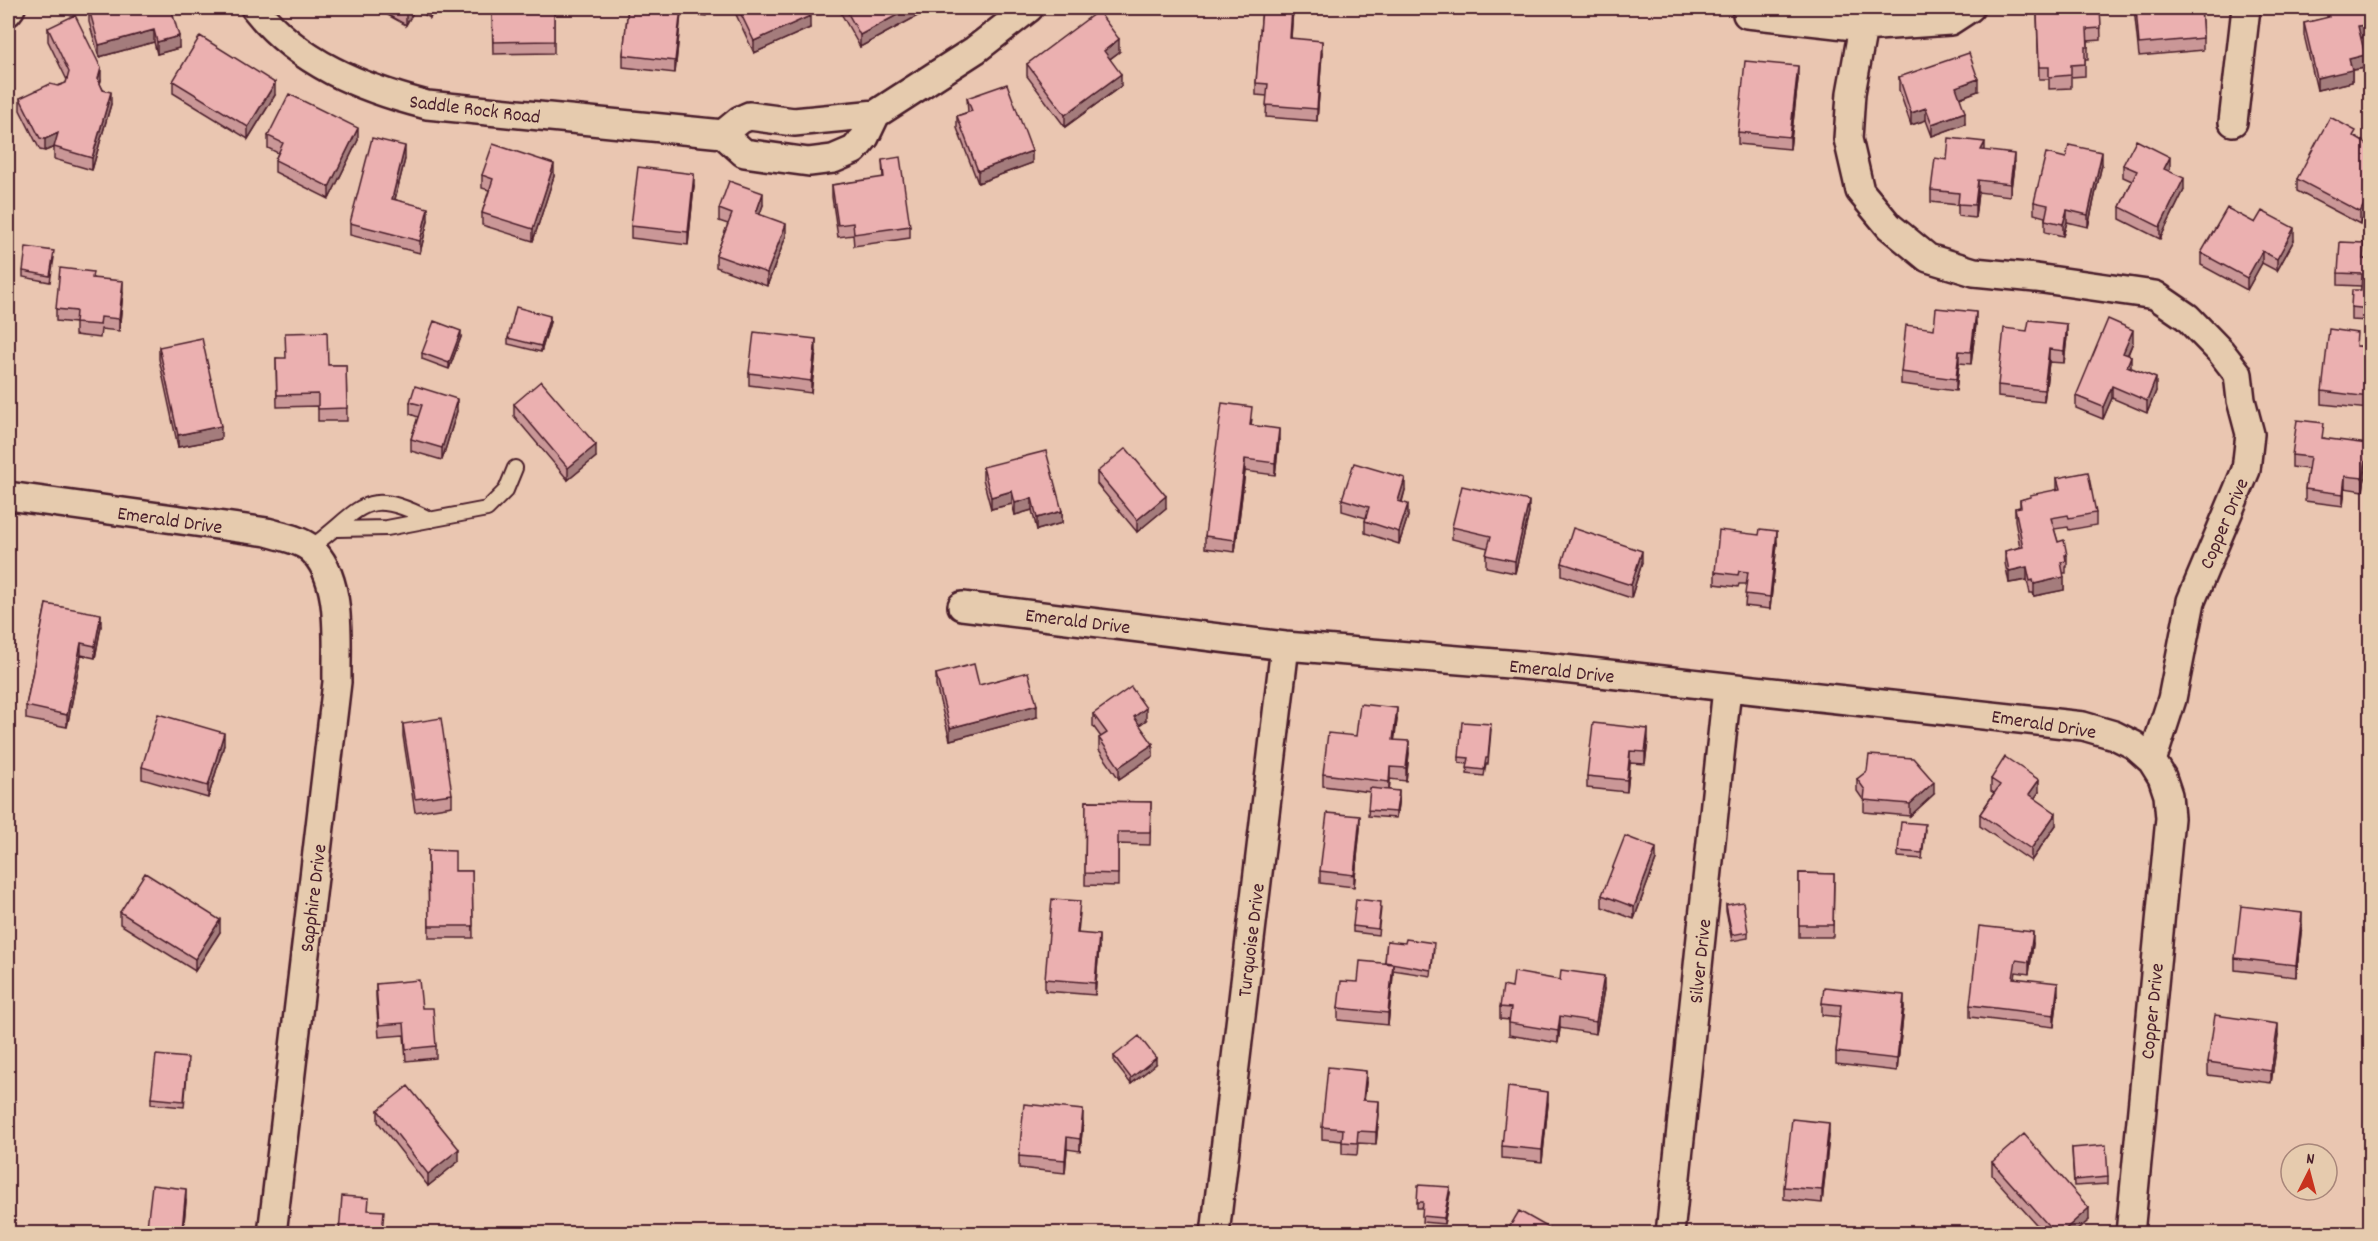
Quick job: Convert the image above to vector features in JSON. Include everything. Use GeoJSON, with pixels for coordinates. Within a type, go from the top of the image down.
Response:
{"type":"FeatureCollection","features":[{"type":"Feature","properties":{"kind":"street"},"geometry":{"type":"LineString","coordinates":[[8,12],[10,8]]}},
{"type":"Feature","properties":{"kind":"street","name":"Saddle Rock Road"},"geometry":{"type":"LineString","coordinates":[[255,8],[282,37],[314,62],[351,81],[388,95],[427,105],[723,134]]}},
{"type":"Feature","properties":{"kind":"street"},"geometry":{"type":"LineString","coordinates":[[876,114],[865,137],[854,150],[833,159],[809,162],[744,153],[723,134],[740,120],[749,116],[794,122],[876,114],[975,50],[1029,8]]}},
{"type":"Feature","properties":{"kind":"street"},"geometry":{"type":"LineString","coordinates":[[1747,14],[1863,27],[1950,21],[1970,8]]}},
{"type":"Feature","properties":{"kind":"street"},"geometry":{"type":"LineString","coordinates":[[2233,122],[2246,8]]}},
{"type":"Feature","properties":{"kind":"street","name":"Copper Drive"},"geometry":{"type":"LineString","coordinates":[[1863,27],[1851,93],[1848,139],[1860,190],[1889,226],[1928,258],[1974,272],[2036,278],[2155,295],[2187,317],[2221,352],[2238,374],[2241,400],[2250,434],[2246,470],[2191,601],[2172,699],[2152,761],[2162,777],[2168,795],[2170,818],[2130,1233]]}},
{"type":"Feature","properties":{"kind":"street","name":"Emerald Drive"},"geometry":{"type":"LineString","coordinates":[[8,496],[267,532],[292,539],[316,556]]}},
{"type":"Feature","properties":{"kind":"street","name":"Sapphire Drive"},"geometry":{"type":"LineString","coordinates":[[272,1233],[337,682],[335,600],[330,581],[316,556]]}},
{"type":"Feature","properties":{"kind":"street","name":"Emerald Drive"},"geometry":{"type":"LineString","coordinates":[[962,606],[1286,646],[1545,667],[2084,726],[2124,740],[2152,761]]}},
{"type":"Feature","properties":{"kind":"street","name":"Turquoise Drive"},"geometry":{"type":"LineString","coordinates":[[1215,1233],[1286,646]]}},
{"type":"Feature","properties":{"kind":"street","name":"Silver Drive"},"geometry":{"type":"LineString","coordinates":[[1670,1233],[1727,688]]}},
{"type":"Feature","properties":{"kind":"lane"},"geometry":{"type":"LineString","coordinates":[[337,529],[387,528],[487,509],[506,490],[515,468]]}},
{"type":"Feature","properties":{"kind":"lane"},"geometry":{"type":"LineString","coordinates":[[316,556],[354,511],[376,501],[407,508],[431,520]]}},
{"type":"Feature","properties":{"kind":"building"},"geometry":{"type":"Polygon","coordinates":[[[171,8],[179,36],[157,42],[154,30],[99,45],[89,9],[171,8]]]}},
{"type":"Feature","properties":{"kind":"building"},"geometry":{"type":"Polygon","coordinates":[[[397,8],[409,8],[406,13],[397,8]]]}},
{"type":"Feature","properties":{"kind":"building"},"geometry":{"type":"Polygon","coordinates":[[[492,8],[554,8],[554,41],[493,42],[492,8]]]}},
{"type":"Feature","properties":{"kind":"building"},"geometry":{"type":"Polygon","coordinates":[[[628,8],[681,8],[675,61],[623,55],[628,8]]]}},
{"type":"Feature","properties":{"kind":"building"},"geometry":{"type":"Polygon","coordinates":[[[738,8],[806,8],[810,16],[754,41],[738,8]]]}},
{"type":"Feature","properties":{"kind":"building"},"geometry":{"type":"Polygon","coordinates":[[[845,8],[910,8],[860,35],[845,8]]]}},
{"type":"Feature","properties":{"kind":"building"},"geometry":{"type":"Polygon","coordinates":[[[1262,8],[1292,8],[1290,38],[1322,41],[1317,109],[1266,105],[1268,84],[1256,83],[1262,8]]]}},
{"type":"Feature","properties":{"kind":"building"},"geometry":{"type":"Polygon","coordinates":[[[2066,8],[2100,8],[2101,28],[2087,29],[2088,47],[2085,47],[2085,64],[2071,65],[2071,75],[2049,77],[2049,67],[2039,67],[2037,13],[2066,12],[2066,8]]]}},
{"type":"Feature","properties":{"kind":"building"},"geometry":{"type":"Polygon","coordinates":[[[2136,8],[2201,8],[2203,38],[2139,44],[2136,8]]]}},
{"type":"Feature","properties":{"kind":"building"},"geometry":{"type":"Polygon","coordinates":[[[2327,8],[2368,8],[2370,24],[2358,26],[2365,55],[2349,59],[2352,70],[2317,78],[2304,23],[2329,17],[2327,8]]]}},
{"type":"Feature","properties":{"kind":"building"},"geometry":{"type":"Polygon","coordinates":[[[1098,11],[1119,39],[1104,51],[1121,74],[1065,115],[1027,64],[1098,11]]]}},
{"type":"Feature","properties":{"kind":"building"},"geometry":{"type":"Polygon","coordinates":[[[75,15],[101,68],[98,79],[103,90],[111,92],[92,158],[54,147],[58,133],[45,139],[40,138],[20,98],[50,84],[58,86],[66,83],[69,72],[48,28],[75,15]]]}},
{"type":"Feature","properties":{"kind":"building"},"geometry":{"type":"Polygon","coordinates":[[[200,36],[275,83],[248,127],[173,81],[200,36]]]}},
{"type":"Feature","properties":{"kind":"building"},"geometry":{"type":"Polygon","coordinates":[[[1969,53],[1978,79],[1956,87],[1965,112],[1932,124],[1926,108],[1911,113],[1899,77],[1969,53]]]}},
{"type":"Feature","properties":{"kind":"building"},"geometry":{"type":"Polygon","coordinates":[[[1745,61],[1798,66],[1790,137],[1738,132],[1745,61]]]}},
{"type":"Feature","properties":{"kind":"building"},"geometry":{"type":"Polygon","coordinates":[[[1007,84],[1032,151],[978,171],[957,116],[972,111],[967,98],[1007,84]]]}},
{"type":"Feature","properties":{"kind":"building"},"geometry":{"type":"Polygon","coordinates":[[[289,94],[358,128],[329,187],[275,160],[283,143],[268,136],[289,94]]]}},
{"type":"Feature","properties":{"kind":"building"},"geometry":{"type":"Polygon","coordinates":[[[2330,117],[2356,131],[2353,136],[2370,146],[2370,193],[2360,212],[2297,179],[2330,117]]]}},
{"type":"Feature","properties":{"kind":"building"},"geometry":{"type":"Polygon","coordinates":[[[372,138],[405,146],[392,199],[428,208],[420,241],[350,223],[372,138]]]}},
{"type":"Feature","properties":{"kind":"building"},"geometry":{"type":"Polygon","coordinates":[[[1949,138],[1985,142],[1981,150],[2014,154],[2010,184],[1978,180],[1975,205],[1958,204],[1959,193],[1931,190],[1935,158],[1947,160],[1949,138]]]}},
{"type":"Feature","properties":{"kind":"building"},"geometry":{"type":"Polygon","coordinates":[[[2136,140],[2170,157],[2164,169],[2184,178],[2160,227],[2120,207],[2137,171],[2123,165],[2136,140]]]}},
{"type":"Feature","properties":{"kind":"building"},"geometry":{"type":"Polygon","coordinates":[[[493,144],[554,164],[533,229],[482,213],[493,179],[482,175],[493,144]]]}},
{"type":"Feature","properties":{"kind":"building"},"geometry":{"type":"Polygon","coordinates":[[[2069,145],[2102,152],[2088,215],[2067,210],[2063,224],[2045,220],[2048,205],[2034,202],[2046,153],[2066,158],[2069,145]]]}},
{"type":"Feature","properties":{"kind":"building"},"geometry":{"type":"Polygon","coordinates":[[[900,157],[910,226],[854,234],[853,223],[838,225],[832,185],[884,177],[882,160],[900,157]]]}},
{"type":"Feature","properties":{"kind":"building"},"geometry":{"type":"Polygon","coordinates":[[[638,167],[694,174],[688,232],[631,226],[638,167]]]}},
{"type":"Feature","properties":{"kind":"building"},"geometry":{"type":"Polygon","coordinates":[[[729,181],[763,193],[756,213],[786,224],[767,273],[716,255],[732,214],[719,209],[729,181]]]}},
{"type":"Feature","properties":{"kind":"building"},"geometry":{"type":"Polygon","coordinates":[[[2227,208],[2255,223],[2262,211],[2294,228],[2277,259],[2262,251],[2247,278],[2201,253],[2227,208]]]}},
{"type":"Feature","properties":{"kind":"building"},"geometry":{"type":"Polygon","coordinates":[[[2340,242],[2364,243],[2363,259],[2370,260],[2370,309],[2351,307],[2352,290],[2361,290],[2362,274],[2338,273],[2340,242]]]}},
{"type":"Feature","properties":{"kind":"building"},"geometry":{"type":"Polygon","coordinates":[[[26,247],[54,251],[50,276],[23,271],[26,247]]]}},
{"type":"Feature","properties":{"kind":"building"},"geometry":{"type":"Polygon","coordinates":[[[60,268],[93,272],[92,278],[123,281],[119,319],[101,317],[100,325],[75,323],[76,311],[56,309],[60,268]]]}},
{"type":"Feature","properties":{"kind":"building"},"geometry":{"type":"Polygon","coordinates":[[[516,307],[550,316],[541,346],[508,338],[516,307]]]}},
{"type":"Feature","properties":{"kind":"building"},"geometry":{"type":"Polygon","coordinates":[[[1936,308],[1976,312],[1971,352],[1959,351],[1956,379],[1901,372],[1906,325],[1934,329],[1936,308]]]}},
{"type":"Feature","properties":{"kind":"building"},"geometry":{"type":"Polygon","coordinates":[[[2108,319],[2133,330],[2123,353],[2131,356],[2127,366],[2156,378],[2147,401],[2112,386],[2103,407],[2076,396],[2108,319]]]}},
{"type":"Feature","properties":{"kind":"building"},"geometry":{"type":"Polygon","coordinates":[[[2029,320],[2067,324],[2064,351],[2049,349],[2044,390],[1998,385],[2004,328],[2027,331],[2029,320]]]}},
{"type":"Feature","properties":{"kind":"building"},"geometry":{"type":"Polygon","coordinates":[[[434,321],[461,331],[449,363],[422,353],[434,321]]]}},
{"type":"Feature","properties":{"kind":"building"},"geometry":{"type":"Polygon","coordinates":[[[2329,329],[2357,333],[2356,346],[2370,347],[2369,397],[2322,391],[2329,329]]]}},
{"type":"Feature","properties":{"kind":"building"},"geometry":{"type":"Polygon","coordinates":[[[327,332],[328,365],[346,365],[347,408],[318,409],[318,394],[277,395],[276,358],[286,358],[285,333],[327,332]]]}},
{"type":"Feature","properties":{"kind":"building"},"geometry":{"type":"Polygon","coordinates":[[[754,332],[816,339],[811,381],[749,373],[754,332]]]}},
{"type":"Feature","properties":{"kind":"building"},"geometry":{"type":"Polygon","coordinates":[[[202,338],[221,426],[178,435],[159,347],[202,338]]]}},
{"type":"Feature","properties":{"kind":"building"},"geometry":{"type":"Polygon","coordinates":[[[541,381],[596,445],[568,468],[514,404],[541,381]]]}},
{"type":"Feature","properties":{"kind":"building"},"geometry":{"type":"Polygon","coordinates":[[[415,386],[457,399],[442,448],[411,439],[422,405],[410,402],[415,386]]]}},
{"type":"Feature","properties":{"kind":"building"},"geometry":{"type":"Polygon","coordinates":[[[1222,403],[1252,407],[1250,425],[1279,429],[1275,463],[1245,459],[1235,540],[1205,536],[1222,403]]]}},
{"type":"Feature","properties":{"kind":"building"},"geometry":{"type":"Polygon","coordinates":[[[2297,420],[2324,423],[2322,438],[2368,444],[2363,478],[2345,476],[2343,494],[2305,489],[2310,457],[2292,455],[2297,420]]]}},
{"type":"Feature","properties":{"kind":"building"},"geometry":{"type":"Polygon","coordinates":[[[1126,448],[1166,496],[1137,520],[1097,472],[1126,448]]]}},
{"type":"Feature","properties":{"kind":"building"},"geometry":{"type":"Polygon","coordinates":[[[1046,451],[1062,511],[1037,518],[1032,498],[1015,503],[1012,491],[991,497],[983,467],[1046,451]]]}},
{"type":"Feature","properties":{"kind":"building"},"geometry":{"type":"Polygon","coordinates":[[[1354,463],[1405,478],[1398,501],[1408,504],[1399,532],[1365,521],[1369,507],[1342,499],[1354,463]]]}},
{"type":"Feature","properties":{"kind":"building"},"geometry":{"type":"Polygon","coordinates":[[[2088,472],[2096,513],[2069,518],[2068,515],[2051,518],[2058,542],[2064,540],[2067,555],[2065,555],[2066,561],[2061,562],[2064,577],[2034,584],[2033,580],[2030,581],[2027,567],[2009,571],[2005,551],[2023,547],[2015,508],[2021,507],[2020,500],[2030,495],[2060,489],[2057,478],[2088,472]]]}},
{"type":"Feature","properties":{"kind":"building"},"geometry":{"type":"Polygon","coordinates":[[[1462,486],[1529,501],[1515,561],[1486,555],[1491,536],[1452,527],[1462,486]]]}},
{"type":"Feature","properties":{"kind":"building"},"geometry":{"type":"Polygon","coordinates":[[[1573,528],[1642,551],[1631,585],[1562,563],[1573,528]]]}},
{"type":"Feature","properties":{"kind":"building"},"geometry":{"type":"Polygon","coordinates":[[[1760,529],[1777,531],[1770,597],[1745,594],[1748,572],[1739,571],[1738,575],[1715,572],[1719,530],[1759,535],[1760,529]]]}},
{"type":"Feature","properties":{"kind":"building"},"geometry":{"type":"Polygon","coordinates":[[[46,604],[101,614],[95,646],[81,643],[67,715],[26,706],[46,604]]]}},
{"type":"Feature","properties":{"kind":"building"},"geometry":{"type":"Polygon","coordinates":[[[974,664],[979,685],[1028,672],[1037,705],[950,728],[936,674],[974,664]]]}},
{"type":"Feature","properties":{"kind":"building"},"geometry":{"type":"Polygon","coordinates":[[[1131,687],[1146,708],[1134,717],[1153,744],[1119,767],[1099,738],[1107,733],[1093,714],[1131,687]]]}},
{"type":"Feature","properties":{"kind":"building"},"geometry":{"type":"Polygon","coordinates":[[[1360,704],[1397,708],[1393,740],[1409,741],[1406,768],[1390,767],[1389,782],[1323,774],[1328,733],[1356,736],[1360,704]]]}},
{"type":"Feature","properties":{"kind":"building"},"geometry":{"type":"Polygon","coordinates":[[[158,714],[224,733],[208,786],[142,767],[158,714]]]}},
{"type":"Feature","properties":{"kind":"building"},"geometry":{"type":"Polygon","coordinates":[[[441,718],[452,794],[415,799],[403,724],[441,718]]]}},
{"type":"Feature","properties":{"kind":"building"},"geometry":{"type":"Polygon","coordinates":[[[1462,722],[1491,724],[1488,758],[1486,758],[1484,770],[1467,768],[1469,758],[1459,757],[1462,722]]]}},
{"type":"Feature","properties":{"kind":"building"},"geometry":{"type":"Polygon","coordinates":[[[1593,723],[1648,729],[1645,752],[1630,751],[1627,780],[1587,776],[1593,723]]]}},
{"type":"Feature","properties":{"kind":"building"},"geometry":{"type":"Polygon","coordinates":[[[1869,755],[1913,758],[1934,782],[1910,804],[1864,800],[1865,790],[1857,779],[1867,771],[1869,755]]]}},
{"type":"Feature","properties":{"kind":"building"},"geometry":{"type":"Polygon","coordinates":[[[2005,757],[2039,780],[2029,794],[2056,813],[2031,849],[1980,814],[2000,785],[1991,779],[2005,757]]]}},
{"type":"Feature","properties":{"kind":"building"},"geometry":{"type":"Polygon","coordinates":[[[1370,788],[1399,791],[1396,812],[1368,810],[1370,788]]]}},
{"type":"Feature","properties":{"kind":"building"},"geometry":{"type":"Polygon","coordinates":[[[1086,801],[1151,802],[1150,832],[1118,832],[1118,874],[1085,873],[1086,801]]]}},
{"type":"Feature","properties":{"kind":"building"},"geometry":{"type":"Polygon","coordinates":[[[1327,813],[1360,816],[1354,875],[1320,871],[1327,813]]]}},
{"type":"Feature","properties":{"kind":"building"},"geometry":{"type":"Polygon","coordinates":[[[1901,822],[1925,824],[1922,853],[1898,851],[1901,822]]]}},
{"type":"Feature","properties":{"kind":"building"},"geometry":{"type":"Polygon","coordinates":[[[1625,836],[1656,848],[1634,907],[1602,895],[1625,836]]]}},
{"type":"Feature","properties":{"kind":"building"},"geometry":{"type":"Polygon","coordinates":[[[428,850],[455,851],[455,871],[472,871],[473,926],[429,926],[428,850]]]}},
{"type":"Feature","properties":{"kind":"building"},"geometry":{"type":"Polygon","coordinates":[[[145,873],[220,920],[195,959],[120,912],[145,873]]]}},
{"type":"Feature","properties":{"kind":"building"},"geometry":{"type":"Polygon","coordinates":[[[1799,873],[1834,874],[1833,925],[1799,925],[1799,873]]]}},
{"type":"Feature","properties":{"kind":"building"},"geometry":{"type":"Polygon","coordinates":[[[1052,899],[1080,901],[1077,933],[1099,935],[1095,983],[1045,979],[1052,899]]]}},
{"type":"Feature","properties":{"kind":"building"},"geometry":{"type":"Polygon","coordinates":[[[1356,899],[1381,902],[1378,929],[1353,926],[1356,899]]]}},
{"type":"Feature","properties":{"kind":"building"},"geometry":{"type":"Polygon","coordinates":[[[1743,902],[1748,932],[1732,935],[1726,905],[1743,902]]]}},
{"type":"Feature","properties":{"kind":"building"},"geometry":{"type":"Polygon","coordinates":[[[2241,906],[2302,913],[2296,965],[2235,958],[2241,906]]]}},
{"type":"Feature","properties":{"kind":"building"},"geometry":{"type":"Polygon","coordinates":[[[1979,926],[2033,932],[2029,962],[2016,960],[2013,978],[2058,983],[2054,1015],[1970,1005],[1979,926]]]}},
{"type":"Feature","properties":{"kind":"building"},"geometry":{"type":"Polygon","coordinates":[[[1406,939],[1434,943],[1431,970],[1385,962],[1387,941],[1405,943],[1406,939]]]}},
{"type":"Feature","properties":{"kind":"building"},"geometry":{"type":"Polygon","coordinates":[[[1360,961],[1393,964],[1388,1013],[1338,1008],[1341,981],[1358,982],[1360,961]]]}},
{"type":"Feature","properties":{"kind":"building"},"geometry":{"type":"Polygon","coordinates":[[[1561,970],[1604,976],[1596,1022],[1560,1016],[1558,1031],[1509,1023],[1511,1008],[1500,1007],[1503,986],[1512,988],[1514,972],[1560,980],[1561,970]]]}},
{"type":"Feature","properties":{"kind":"building"},"geometry":{"type":"Polygon","coordinates":[[[419,980],[422,1008],[433,1008],[436,1046],[406,1049],[404,1023],[379,1025],[376,984],[419,980]]]}},
{"type":"Feature","properties":{"kind":"building"},"geometry":{"type":"Polygon","coordinates":[[[1824,987],[1904,995],[1897,1059],[1836,1052],[1841,1005],[1822,1003],[1824,987]]]}},
{"type":"Feature","properties":{"kind":"building"},"geometry":{"type":"Polygon","coordinates":[[[2215,1015],[2278,1024],[2271,1071],[2208,1062],[2215,1015]]]}},
{"type":"Feature","properties":{"kind":"building"},"geometry":{"type":"Polygon","coordinates":[[[1139,1036],[1156,1058],[1131,1078],[1114,1056],[1139,1036]]]}},
{"type":"Feature","properties":{"kind":"building"},"geometry":{"type":"Polygon","coordinates":[[[156,1055],[188,1058],[184,1101],[151,1098],[156,1055]]]}},
{"type":"Feature","properties":{"kind":"building"},"geometry":{"type":"Polygon","coordinates":[[[1328,1067],[1366,1071],[1363,1100],[1379,1101],[1376,1132],[1358,1131],[1357,1143],[1342,1142],[1343,1129],[1322,1127],[1328,1067]]]}},
{"type":"Feature","properties":{"kind":"building"},"geometry":{"type":"Polygon","coordinates":[[[408,1086],[459,1149],[428,1174],[378,1110],[408,1086]]]}},
{"type":"Feature","properties":{"kind":"building"},"geometry":{"type":"Polygon","coordinates":[[[1508,1087],[1548,1092],[1542,1150],[1502,1146],[1508,1087]]]}},
{"type":"Feature","properties":{"kind":"building"},"geometry":{"type":"Polygon","coordinates":[[[1024,1104],[1083,1110],[1080,1139],[1067,1137],[1065,1160],[1019,1156],[1024,1104]]]}},
{"type":"Feature","properties":{"kind":"building"},"geometry":{"type":"Polygon","coordinates":[[[1792,1119],[1829,1123],[1822,1190],[1784,1187],[1792,1119]]]}},
{"type":"Feature","properties":{"kind":"building"},"geometry":{"type":"Polygon","coordinates":[[[2024,1134],[2089,1208],[2061,1233],[2055,1233],[1992,1162],[2024,1134]]]}},
{"type":"Feature","properties":{"kind":"building"},"geometry":{"type":"Polygon","coordinates":[[[2106,1145],[2108,1177],[2074,1180],[2072,1148],[2106,1145]]]}},
{"type":"Feature","properties":{"kind":"building"},"geometry":{"type":"Polygon","coordinates":[[[152,1185],[186,1189],[182,1230],[147,1227],[152,1185]]]}},
{"type":"Feature","properties":{"kind":"building"},"geometry":{"type":"Polygon","coordinates":[[[1418,1185],[1450,1187],[1444,1218],[1422,1216],[1423,1202],[1417,1202],[1418,1185]]]}},
{"type":"Feature","properties":{"kind":"building"},"geometry":{"type":"Polygon","coordinates":[[[342,1196],[369,1198],[368,1210],[384,1211],[382,1233],[339,1233],[342,1196]]]}},
{"type":"Feature","properties":{"kind":"building"},"geometry":{"type":"Polygon","coordinates":[[[1519,1211],[1558,1233],[1506,1233],[1519,1211]]]}},
{"type":"Feature","properties":{"kind":"building"},"geometry":{"type":"Polygon","coordinates":[[[1376,1229],[1376,1233],[1334,1233],[1376,1229]]]}}]}
